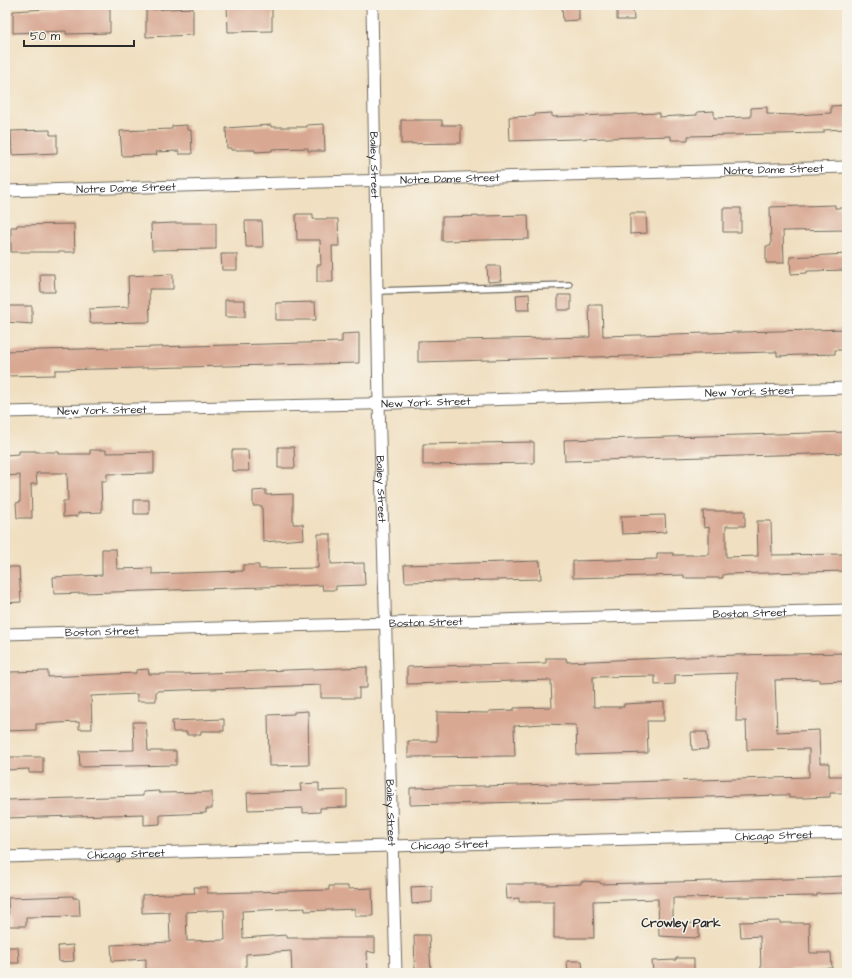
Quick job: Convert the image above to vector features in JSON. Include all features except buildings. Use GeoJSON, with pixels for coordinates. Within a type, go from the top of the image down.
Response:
{"type":"FeatureCollection","features":[{"type":"Feature","properties":{"kind":"street","name":"Bailey Street"},"geometry":{"type":"LineString","coordinates":[[372,5],[375,164],[377,181],[379,402],[396,973]]}},
{"type":"Feature","properties":{"kind":"street","name":"Notre Dame Street"},"geometry":{"type":"LineString","coordinates":[[5,191],[847,167]]}},
{"type":"Feature","properties":{"kind":"street","name":"New York Street"},"geometry":{"type":"LineString","coordinates":[[5,412],[847,388]]}},
{"type":"Feature","properties":{"kind":"street","name":"Boston Street"},"geometry":{"type":"LineString","coordinates":[[5,634],[847,610]]}},
{"type":"Feature","properties":{"kind":"street","name":"Chicago Street"},"geometry":{"type":"LineString","coordinates":[[5,857],[847,833]]}},
{"type":"Feature","properties":{"kind":"lane"},"geometry":{"type":"LineString","coordinates":[[378,291],[569,285]]}},
{"type":"Feature","properties":{"kind":"district","name":"Crowley Park"},"geometry":{"type":"Point","coordinates":[681,923]}}]}
